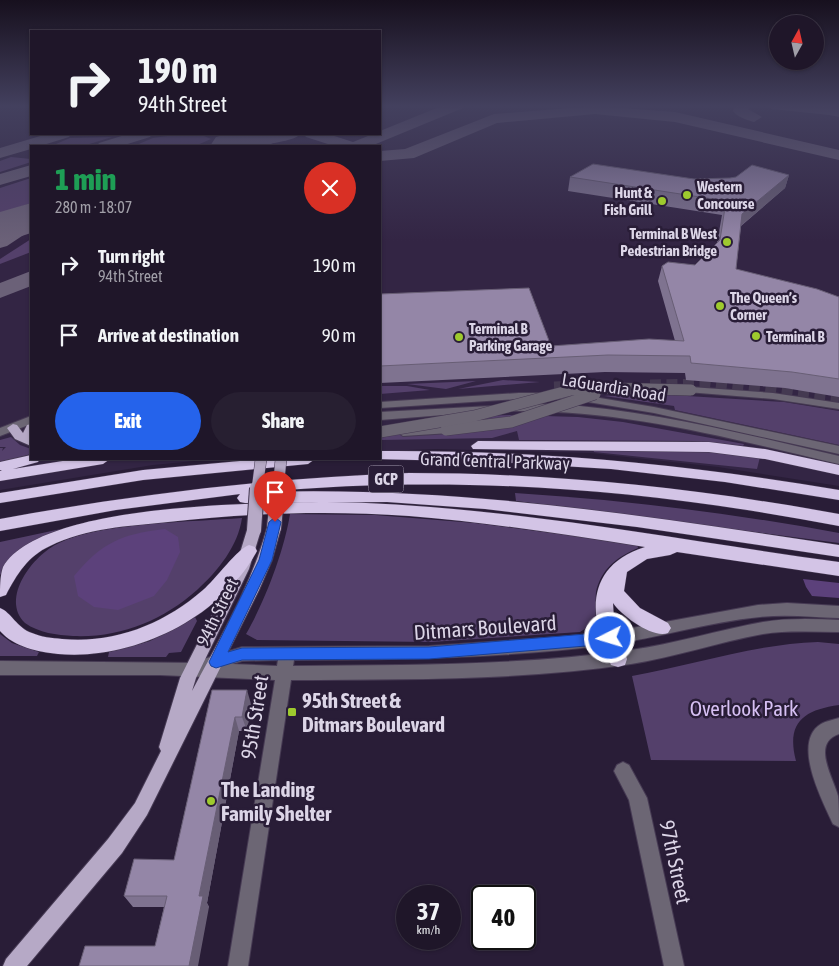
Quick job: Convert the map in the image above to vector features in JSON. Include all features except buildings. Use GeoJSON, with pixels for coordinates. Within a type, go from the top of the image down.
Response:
{"type":"FeatureCollection","features":[{"type":"Feature","properties":{"kind":"highway"},"geometry":{"type":"LineString","coordinates":[[381,452],[454,447],[687,445],[748,451],[839,470]]}},
{"type":"Feature","properties":{"kind":"highway","name":"Grand Central Parkway"},"geometry":{"type":"LineString","coordinates":[[381,456],[496,456],[628,465],[733,478],[839,495]]}},
{"type":"Feature","properties":{"kind":"highway"},"geometry":{"type":"LineString","coordinates":[[0,467],[30,460]]}},
{"type":"Feature","properties":{"kind":"highway"},"geometry":{"type":"LineString","coordinates":[[0,476],[96,460]]}},
{"type":"Feature","properties":{"kind":"highway"},"geometry":{"type":"LineString","coordinates":[[0,498],[100,481],[278,460]]}},
{"type":"Feature","properties":{"kind":"highway"},"geometry":{"type":"LineString","coordinates":[[227,465],[294,460]]}},
{"type":"Feature","properties":{"kind":"highway","name":"Grand Central Parkway"},"geometry":{"type":"LineString","coordinates":[[0,525],[141,500],[331,481],[428,478],[506,479],[677,494],[757,505],[839,520]]}},
{"type":"Feature","properties":{"kind":"highway"},"geometry":{"type":"LineString","coordinates":[[141,500],[304,496],[432,499],[613,518],[839,551]]}},
{"type":"Feature","properties":{"kind":"highway"},"geometry":{"type":"LineString","coordinates":[[0,590],[12,568],[24,555],[49,539],[67,532],[89,526],[166,516],[262,509],[358,508],[466,515],[839,569]]}},
{"type":"Feature","properties":{"kind":"highway"},"geometry":{"type":"LineString","coordinates":[[618,659],[610,638],[604,613],[604,593],[610,577],[622,566],[643,554],[667,549],[779,560]]}},
{"type":"Feature","properties":{"kind":"highway"},"geometry":{"type":"LineString","coordinates":[[0,615],[4,624],[15,634],[44,644],[81,648],[122,642],[161,629],[194,609],[224,582],[249,551]]}},
{"type":"Feature","properties":{"kind":"highway"},"geometry":{"type":"LineString","coordinates":[[622,566],[615,582],[620,601],[628,610],[662,628]]}},
{"type":"Feature","properties":{"kind":"main road"},"geometry":{"type":"LineString","coordinates":[[13,428],[19,436],[30,441]]}},
{"type":"Feature","properties":{"kind":"main road","name":"94th Street"},"geometry":{"type":"LineString","coordinates":[[160,773],[184,688],[249,551],[254,530],[256,494],[261,460]]}},
{"type":"Feature","properties":{"kind":"main road","name":"94th Street"},"geometry":{"type":"LineString","coordinates":[[13,966],[125,833],[141,809],[214,666],[265,560],[274,528],[281,460]]}},
{"type":"Feature","properties":{"kind":"street"},"geometry":{"type":"LineString","coordinates":[[459,400],[490,393],[554,387]]}},
{"type":"Feature","properties":{"kind":"street"},"geometry":{"type":"LineString","coordinates":[[381,432],[474,416],[571,390],[602,388],[691,390],[760,395],[839,406]]}},
{"type":"Feature","properties":{"kind":"street"},"geometry":{"type":"LineString","coordinates":[[381,432],[494,425],[579,398],[605,392]]}},
{"type":"Feature","properties":{"kind":"street","name":"LaGuardia Road"},"geometry":{"type":"LineString","coordinates":[[381,405],[532,395],[585,398],[654,410],[839,450]]}},
{"type":"Feature","properties":{"kind":"street","name":"LaGuardia Road"},"geometry":{"type":"LineString","coordinates":[[381,416],[531,407],[590,410],[653,420],[839,460]]}},
{"type":"Feature","properties":{"kind":"street"},"geometry":{"type":"LineString","coordinates":[[0,432],[30,420]]}},
{"type":"Feature","properties":{"kind":"street","name":"Ditmars Boulevard"},"geometry":{"type":"LineString","coordinates":[[214,666],[242,654],[429,653],[610,638],[758,611],[787,609],[839,612]]}},
{"type":"Feature","properties":{"kind":"street","name":"Ditmars Boulevard"},"geometry":{"type":"LineString","coordinates":[[0,668],[193,669],[214,666],[284,673],[450,672],[540,667],[618,659],[674,649],[764,628],[798,625],[839,626]]}},
{"type":"Feature","properties":{"kind":"street","name":"95th Street"},"geometry":{"type":"LineString","coordinates":[[238,966],[287,653]]}},
{"type":"Feature","properties":{"kind":"street"},"geometry":{"type":"LineString","coordinates":[[839,726],[826,731],[818,738],[815,750],[821,772],[839,818]]}},
{"type":"Feature","properties":{"kind":"street","name":"97th Street"},"geometry":{"type":"LineString","coordinates":[[623,771],[638,798],[674,966]]}},
{"type":"Feature","properties":{"kind":"shaded area"},"geometry":{"type":"Polygon","coordinates":[[[0,150],[30,150],[30,460],[205,460],[153,465],[0,490],[0,150]]]}},
{"type":"Feature","properties":{"kind":"shaded area"},"geometry":{"type":"Polygon","coordinates":[[[381,150],[839,150],[839,486],[718,467],[590,453],[436,449],[381,451],[381,150]]]}},
{"type":"Feature","properties":{"kind":"shaded area"},"geometry":{"type":"Polygon","coordinates":[[[165,529],[178,537],[180,552],[167,580],[154,596],[118,610],[94,607],[78,596],[74,576],[94,555],[125,537],[165,529]]]}},
{"type":"Feature","properties":{"kind":"shaded area"},"geometry":{"type":"Polygon","coordinates":[[[803,579],[839,583],[839,598],[812,596],[803,579]]]}},
{"type":"Feature","properties":{"kind":"green space"},"geometry":{"type":"Polygon","coordinates":[[[11,157],[30,159],[30,162],[0,172],[0,161],[11,157]]]}},
{"type":"Feature","properties":{"kind":"green space"},"geometry":{"type":"Polygon","coordinates":[[[30,178],[30,203],[0,214],[0,188],[30,178]]]}},
{"type":"Feature","properties":{"kind":"green space"},"geometry":{"type":"Polygon","coordinates":[[[30,240],[30,252],[0,264],[0,259],[30,240]]]}},
{"type":"Feature","properties":{"kind":"green space"},"geometry":{"type":"Polygon","coordinates":[[[503,380],[540,382],[458,389],[503,380]]]}},
{"type":"Feature","properties":{"kind":"green space"},"geometry":{"type":"Polygon","coordinates":[[[476,381],[446,389],[407,384],[476,381]]]}},
{"type":"Feature","properties":{"kind":"green space"},"geometry":{"type":"Polygon","coordinates":[[[381,386],[407,386],[430,390],[381,394],[381,386]]]}},
{"type":"Feature","properties":{"kind":"green space"},"geometry":{"type":"Polygon","coordinates":[[[639,393],[784,402],[839,411],[839,445],[675,410],[674,406],[604,396],[639,393]]]}},
{"type":"Feature","properties":{"kind":"green space"},"geometry":{"type":"Polygon","coordinates":[[[511,415],[578,417],[623,422],[744,444],[743,446],[693,441],[519,440],[517,431],[492,438],[381,440],[381,436],[427,418],[511,415]]]}},
{"type":"Feature","properties":{"kind":"green space"},"geometry":{"type":"Polygon","coordinates":[[[11,437],[20,445],[30,449],[30,454],[0,463],[0,448],[3,448],[2,451],[6,447],[0,447],[0,440],[11,437]]]}},
{"type":"Feature","properties":{"kind":"green space"},"geometry":{"type":"Polygon","coordinates":[[[593,449],[692,450],[760,457],[757,469],[594,452],[593,449]]]}},
{"type":"Feature","properties":{"kind":"green space"},"geometry":{"type":"Polygon","coordinates":[[[515,493],[637,503],[759,519],[839,533],[839,543],[516,501],[515,493]]]}},
{"type":"Feature","properties":{"kind":"green space"},"geometry":{"type":"Polygon","coordinates":[[[290,514],[375,515],[475,523],[637,544],[638,548],[623,555],[606,570],[596,592],[595,619],[580,632],[431,642],[257,640],[246,634],[260,608],[272,577],[283,544],[290,514]]]}},
{"type":"Feature","properties":{"kind":"green space"},"geometry":{"type":"Polygon","coordinates":[[[242,518],[232,548],[205,583],[184,601],[155,619],[107,634],[73,636],[48,633],[30,626],[25,623],[18,613],[16,602],[23,578],[39,557],[59,543],[77,536],[123,527],[242,518]]]}},
{"type":"Feature","properties":{"kind":"green space"},"geometry":{"type":"Polygon","coordinates":[[[61,529],[32,543],[0,575],[0,542],[61,529]]]}},
{"type":"Feature","properties":{"kind":"green space"},"geometry":{"type":"Polygon","coordinates":[[[195,617],[197,621],[181,652],[169,653],[166,657],[108,657],[109,652],[150,641],[195,617]]]}},
{"type":"Feature","properties":{"kind":"green space"},"geometry":{"type":"Polygon","coordinates":[[[0,634],[12,643],[39,652],[37,656],[0,656],[0,634]]]}},
{"type":"Feature","properties":{"kind":"green space","name":"Overlook Park"},"geometry":{"type":"Polygon","coordinates":[[[818,642],[839,644],[839,705],[816,711],[800,721],[793,737],[796,761],[651,760],[632,676],[748,651],[818,642]]]}},
{"type":"Feature","properties":{"kind":"taxiway"},"geometry":{"type":"LineString","coordinates":[[0,153],[10,150]]}},
{"type":"Feature","properties":{"kind":"taxiway"},"geometry":{"type":"LineString","coordinates":[[381,156],[408,154],[418,150]]}},
{"type":"Feature","properties":{"kind":"taxiway"},"geometry":{"type":"LineString","coordinates":[[818,150],[839,155]]}},
{"type":"Feature","properties":{"kind":"taxiway"},"geometry":{"type":"LineString","coordinates":[[0,180],[30,170]]}},
{"type":"Feature","properties":{"kind":"taxiway"},"geometry":{"type":"LineString","coordinates":[[0,242],[30,222]]}},
{"type":"Feature","properties":{"kind":"taxiway"},"geometry":{"type":"LineString","coordinates":[[0,291],[30,278]]}},
{"type":"Feature","properties":{"kind":"runway"},"geometry":{"type":"LineString","coordinates":[[0,228],[30,217]]}},
{"type":"Feature","properties":{"kind":"tunnel"},"geometry":{"type":"LineString","coordinates":[[650,385],[707,384],[839,400]]}},
{"type":"Feature","properties":{"kind":"tunnel"},"geometry":{"type":"LineString","coordinates":[[554,387],[578,386]]}},
{"type":"Feature","properties":{"kind":"place","name":"Western Concourse"},"geometry":{"type":"Point","coordinates":[687,195]}},
{"type":"Feature","properties":{"kind":"place","name":"Hunt & Fish Grill"},"geometry":{"type":"Point","coordinates":[662,201]}},
{"type":"Feature","properties":{"kind":"place","name":"Terminal B West Pedestrian Bridge"},"geometry":{"type":"Point","coordinates":[727,242]}},
{"type":"Feature","properties":{"kind":"place","name":"The Queen’s Corner"},"geometry":{"type":"Point","coordinates":[720,306]}},
{"type":"Feature","properties":{"kind":"place","name":"Terminal B"},"geometry":{"type":"Point","coordinates":[756,336]}},
{"type":"Feature","properties":{"kind":"place","name":"Terminal B Parking Garage"},"geometry":{"type":"Point","coordinates":[459,337]}},
{"type":"Feature","properties":{"kind":"place","name":"95th Street & Ditmars Boulevard"},"geometry":{"type":"Point","coordinates":[292,712]}},
{"type":"Feature","properties":{"kind":"place","name":"The Landing Family Shelter"},"geometry":{"type":"Point","coordinates":[211,801]}},
{"type":"Feature","properties":{"kind":"route"},"geometry":{"type":"LineString","coordinates":[[275,522],[265,560],[216,662],[242,654],[429,653],[559,644],[610,638]]}}]}
